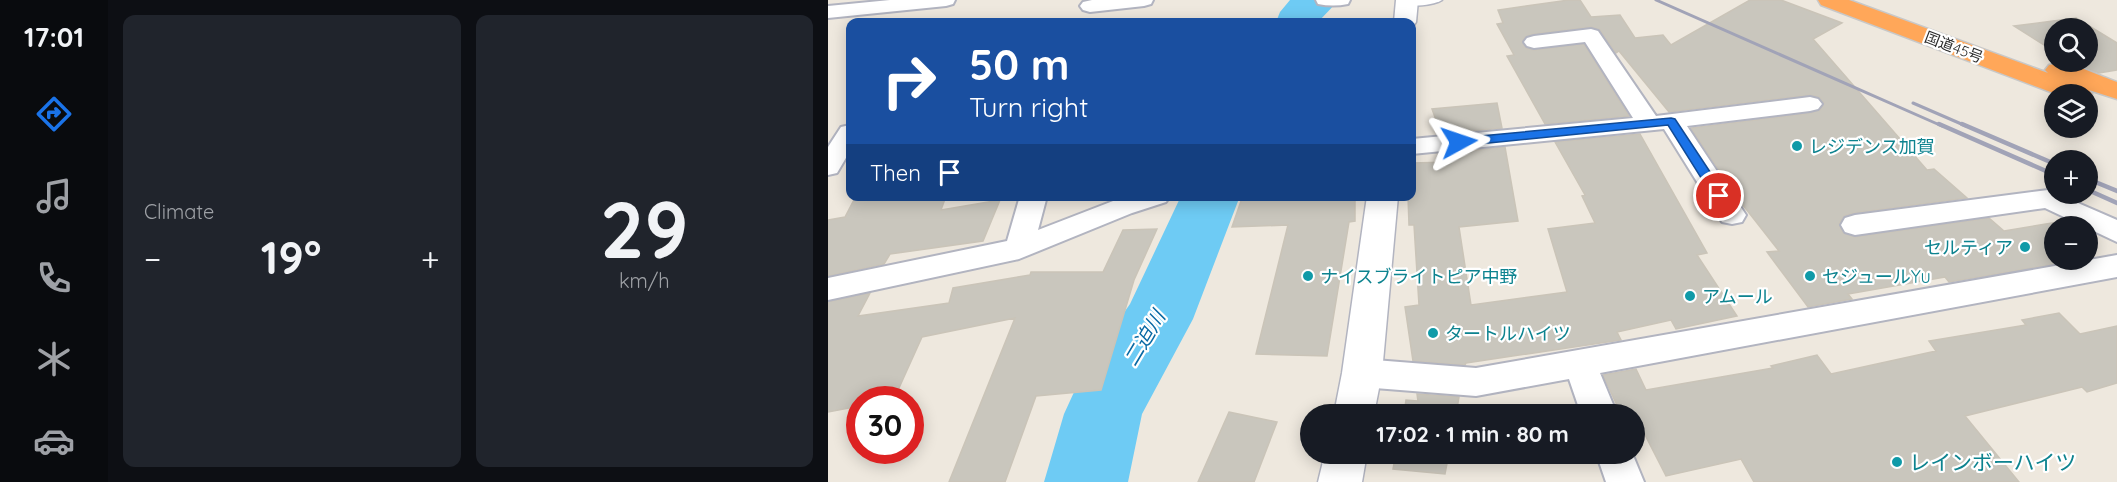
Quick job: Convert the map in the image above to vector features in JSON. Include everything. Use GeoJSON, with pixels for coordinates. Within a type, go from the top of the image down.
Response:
{"type":"FeatureCollection","features":[{"type":"Feature","properties":{"kind":"highway","name":"国道45号"},"geometry":{"type":"LineString","coordinates":[[1829,0],[2052,84]]}},
{"type":"Feature","properties":{"kind":"highway","name":"国道45号"},"geometry":{"type":"LineString","coordinates":[[1868,0],[2117,91]]}},
{"type":"Feature","properties":{"kind":"highway"},"geometry":{"type":"LineString","coordinates":[[2098,102],[2117,109]]}},
{"type":"Feature","properties":{"kind":"street"},"geometry":{"type":"LineString","coordinates":[[1089,9],[1144,0]]}},
{"type":"Feature","properties":{"kind":"street"},"geometry":{"type":"LineString","coordinates":[[1326,0],[1341,0]]}},
{"type":"Feature","properties":{"kind":"street"},"geometry":{"type":"LineString","coordinates":[[828,12],[940,1]]}},
{"type":"Feature","properties":{"kind":"street"},"geometry":{"type":"LineString","coordinates":[[925,18],[940,1]]}},
{"type":"Feature","properties":{"kind":"street"},"geometry":{"type":"LineString","coordinates":[[1534,42],[1591,35],[1732,215]]}},
{"type":"Feature","properties":{"kind":"street"},"geometry":{"type":"LineString","coordinates":[[1416,147],[1810,104]]}},
{"type":"Feature","properties":{"kind":"street"},"geometry":{"type":"LineString","coordinates":[[828,167],[846,138]]}},
{"type":"Feature","properties":{"kind":"street"},"geometry":{"type":"LineString","coordinates":[[1855,225],[2048,199],[2117,232]]}},
{"type":"Feature","properties":{"kind":"street"},"geometry":{"type":"LineString","coordinates":[[1019,249],[1033,201]]}},
{"type":"Feature","properties":{"kind":"street"},"geometry":{"type":"LineString","coordinates":[[828,289],[1019,249],[1141,201]]}},
{"type":"Feature","properties":{"kind":"street"},"geometry":{"type":"LineString","coordinates":[[1356,404],[1362,373],[1382,201]]}},
{"type":"Feature","properties":{"kind":"street"},"geometry":{"type":"LineString","coordinates":[[1362,373],[1476,382],[2117,266]]}},
{"type":"Feature","properties":{"kind":"street"},"geometry":{"type":"LineString","coordinates":[[1579,362],[1595,404]]}},
{"type":"Feature","properties":{"kind":"street"},"geometry":{"type":"LineString","coordinates":[[1340,482],[1344,464]]}},
{"type":"Feature","properties":{"kind":"street"},"geometry":{"type":"LineString","coordinates":[[1618,464],[1625,482]]}},
{"type":"Feature","properties":{"kind":"lane"},"geometry":{"type":"LineString","coordinates":[[1406,8],[1437,0]]}},
{"type":"Feature","properties":{"kind":"building"},"geometry":{"type":"Polygon","coordinates":[[[1580,0],[1591,17],[1620,15],[1635,38],[1663,35],[1671,45],[1750,0],[1781,0],[1842,23],[1813,39],[1927,170],[1934,169],[1967,198],[1854,213],[1844,216],[1839,224],[1843,233],[1855,237],[1989,218],[2004,231],[2044,224],[2044,266],[1949,282],[1945,277],[1848,294],[1852,299],[1808,307],[1767,252],[1779,251],[1739,200],[1691,128],[1811,113],[1820,110],[1824,103],[1819,97],[1810,95],[1669,112],[1619,51],[1616,53],[1600,30],[1591,27],[1533,34],[1525,37],[1522,42],[1526,48],[1534,50],[1584,44],[1629,116],[1545,124],[1507,56],[1514,55],[1497,24],[1503,23],[1498,10],[1580,0]]]}},
{"type":"Feature","properties":{"kind":"building"},"geometry":{"type":"Polygon","coordinates":[[[2044,22],[2044,45],[2014,26],[2044,22]]]}},
{"type":"Feature","properties":{"kind":"building"},"geometry":{"type":"Polygon","coordinates":[[[2098,31],[2117,43],[2117,70],[2096,72],[2098,31]]]}},
{"type":"Feature","properties":{"kind":"building"},"geometry":{"type":"Polygon","coordinates":[[[1497,103],[1502,128],[1441,134],[1432,109],[1497,103]]]}},
{"type":"Feature","properties":{"kind":"building"},"geometry":{"type":"Polygon","coordinates":[[[1640,134],[1707,253],[1697,255],[1737,316],[1676,329],[1671,320],[1617,332],[1621,340],[1466,363],[1465,365],[1413,361],[1405,307],[1419,305],[1414,225],[1409,225],[1408,201],[1416,201],[1416,163],[1451,162],[1448,153],[1505,147],[1518,221],[1459,227],[1471,305],[1567,292],[1548,229],[1595,223],[1582,196],[1585,195],[1555,142],[1640,134]]]}},
{"type":"Feature","properties":{"kind":"building"},"geometry":{"type":"Polygon","coordinates":[[[853,201],[944,201],[941,210],[1000,201],[983,241],[890,254],[884,264],[828,276],[828,220],[845,217],[853,201]]]}},
{"type":"Feature","properties":{"kind":"building","name":"ナイスブライトピア中野"},"geometry":{"type":"Polygon","coordinates":[[[1241,201],[1355,201],[1355,221],[1349,222],[1327,356],[1256,354],[1288,225],[1232,227],[1241,201]]]}},
{"type":"Feature","properties":{"kind":"building"},"geometry":{"type":"Polygon","coordinates":[[[1157,229],[1134,280],[1101,390],[1036,396],[1005,482],[949,482],[1015,318],[922,337],[900,386],[846,386],[846,409],[828,412],[828,302],[870,293],[858,316],[949,303],[953,288],[1030,275],[1031,272],[1103,272],[1123,230],[1157,229]]]}},
{"type":"Feature","properties":{"kind":"building"},"geometry":{"type":"Polygon","coordinates":[[[2059,313],[2080,334],[2117,326],[2117,383],[2087,392],[2082,387],[1965,416],[2019,482],[1754,482],[1741,459],[1666,476],[1645,435],[1645,404],[1616,404],[1603,375],[1636,369],[1646,390],[1773,368],[1771,366],[1817,355],[1831,374],[1936,351],[1929,341],[2026,325],[2022,320],[2059,313]]]}},
{"type":"Feature","properties":{"kind":"building"},"geometry":{"type":"Polygon","coordinates":[[[1417,394],[1459,397],[1458,404],[1405,404],[1406,400],[1418,401],[1417,394]]]}},
{"type":"Feature","properties":{"kind":"building"},"geometry":{"type":"Polygon","coordinates":[[[1229,412],[1277,422],[1254,482],[1198,482],[1229,412]]]}},
{"type":"Feature","properties":{"kind":"building"},"geometry":{"type":"Polygon","coordinates":[[[1394,464],[1447,464],[1445,474],[1393,469],[1394,464]]]}},
{"type":"Feature","properties":{"kind":"waterway","name":"二迫川"},"geometry":{"type":"LineString","coordinates":[[1299,18],[1301,12],[1318,0]]}},
{"type":"Feature","properties":{"kind":"waterway","name":"二迫川"},"geometry":{"type":"LineString","coordinates":[[1086,482],[1103,414],[1117,384],[1158,319],[1209,201]]}},
{"type":"Feature","properties":{"kind":"railway"},"geometry":{"type":"LineString","coordinates":[[1656,0],[1942,126]]}},
{"type":"Feature","properties":{"kind":"railway"},"geometry":{"type":"LineString","coordinates":[[1913,103],[1966,126]]}},
{"type":"Feature","properties":{"kind":"railway"},"geometry":{"type":"LineString","coordinates":[[1939,124],[2044,170]]}},
{"type":"Feature","properties":{"kind":"railway"},"geometry":{"type":"LineString","coordinates":[[1962,124],[2044,159]]}},
{"type":"Feature","properties":{"kind":"railway"},"geometry":{"type":"LineString","coordinates":[[2098,183],[2117,191]]}},
{"type":"Feature","properties":{"kind":"railway"},"geometry":{"type":"LineString","coordinates":[[2098,194],[2117,203]]}},
{"type":"Feature","properties":{"kind":"place","name":"レジデンス加賀"},"geometry":{"type":"Point","coordinates":[1797,146]}},
{"type":"Feature","properties":{"kind":"place","name":"セルティア"},"geometry":{"type":"Point","coordinates":[2025,247]}},
{"type":"Feature","properties":{"kind":"place","name":"ナイスブライトピア中野"},"geometry":{"type":"Point","coordinates":[1308,276]}},
{"type":"Feature","properties":{"kind":"place","name":"セジュールYu"},"geometry":{"type":"Point","coordinates":[1810,276]}},
{"type":"Feature","properties":{"kind":"place","name":"アムール"},"geometry":{"type":"Point","coordinates":[1690,296]}},
{"type":"Feature","properties":{"kind":"place","name":"タートルハイツ"},"geometry":{"type":"Point","coordinates":[1433,333]}},
{"type":"Feature","properties":{"kind":"place","name":"レインボーハイツ"},"geometry":{"type":"Point","coordinates":[1897,462]}},
{"type":"Feature","properties":{"kind":"route"},"geometry":{"type":"LineString","coordinates":[[1459,142],[1671,121],[1719,196]]}}]}
